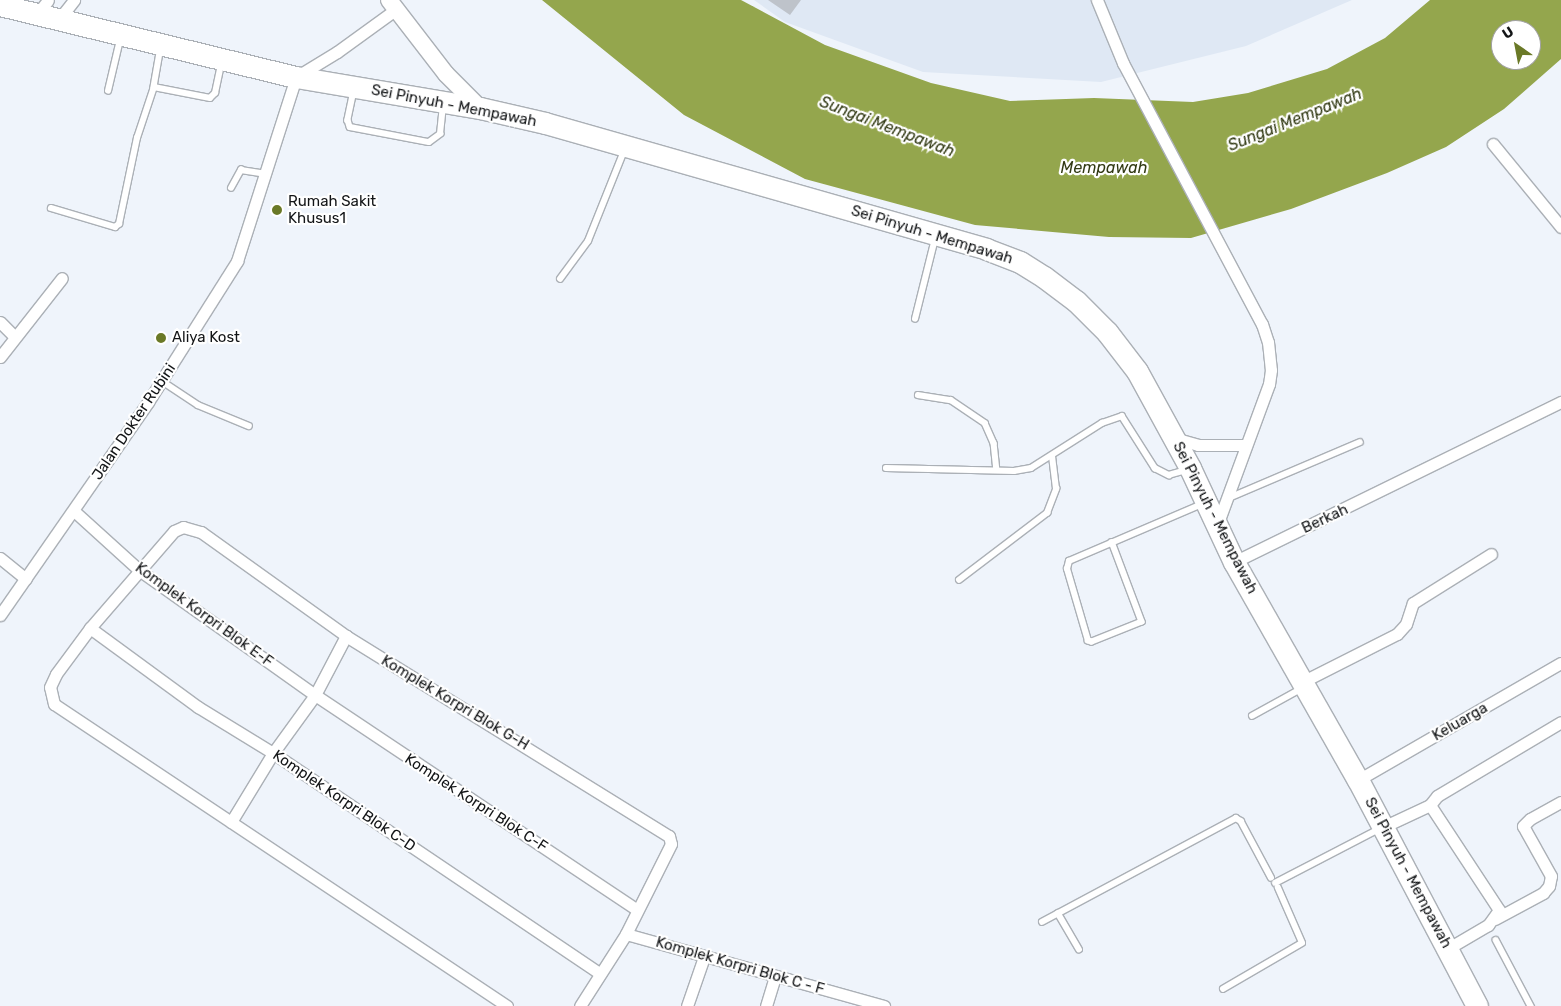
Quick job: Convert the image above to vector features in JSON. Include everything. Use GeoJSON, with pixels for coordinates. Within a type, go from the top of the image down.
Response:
{"type":"FeatureCollection","features":[{"type":"Feature","properties":{"kind":"highway","name":"Sei Pinyuh - Mempawah"},"geometry":{"type":"LineString","coordinates":[[0,5],[43,6],[60,18],[120,42],[161,52],[222,59],[296,76],[354,93],[443,108],[480,108],[626,146],[936,235],[1020,262],[1076,301],[1107,332],[1137,371],[1190,468],[1234,562],[1358,780],[1449,948],[1478,1006]]}},
{"type":"Feature","properties":{"kind":"main road"},"geometry":{"type":"LineString","coordinates":[[392,5],[446,74],[480,108]]}},
{"type":"Feature","properties":{"kind":"street"},"geometry":{"type":"LineString","coordinates":[[60,18],[74,0]]}},
{"type":"Feature","properties":{"kind":"street"},"geometry":{"type":"LineString","coordinates":[[1097,0],[1123,63],[1217,244],[1262,324],[1271,357],[1269,384],[1245,445],[1217,526]]}},
{"type":"Feature","properties":{"kind":"street"},"geometry":{"type":"LineString","coordinates":[[296,76],[337,52],[392,5]]}},
{"type":"Feature","properties":{"kind":"street","name":"Jalan Dokter Rubini"},"geometry":{"type":"LineString","coordinates":[[0,615],[74,511],[162,381],[237,261],[296,76]]}},
{"type":"Feature","properties":{"kind":"street"},"geometry":{"type":"LineString","coordinates":[[1493,144],[1561,227]]}},
{"type":"Feature","properties":{"kind":"street"},"geometry":{"type":"LineString","coordinates":[[0,357],[62,278]]}},
{"type":"Feature","properties":{"kind":"street"},"geometry":{"type":"LineString","coordinates":[[0,322],[16,337]]}},
{"type":"Feature","properties":{"kind":"street","name":"Berkah"},"geometry":{"type":"LineString","coordinates":[[1234,562],[1415,476],[1561,402]]}},
{"type":"Feature","properties":{"kind":"street"},"geometry":{"type":"LineString","coordinates":[[1174,438],[1198,445],[1245,445]]}},
{"type":"Feature","properties":{"kind":"street","name":"Komplek Korpri Blok E-F"},"geometry":{"type":"LineString","coordinates":[[74,511],[126,556],[139,570],[315,695]]}},
{"type":"Feature","properties":{"kind":"street","name":"Komplek Korpri Blok G-H"},"geometry":{"type":"LineString","coordinates":[[139,570],[174,531],[183,527],[201,532],[346,636],[666,834],[671,844],[637,910]]}},
{"type":"Feature","properties":{"kind":"street"},"geometry":{"type":"LineString","coordinates":[[1304,684],[1397,634],[1406,624],[1413,603],[1491,554]]}},
{"type":"Feature","properties":{"kind":"street"},"geometry":{"type":"LineString","coordinates":[[0,558],[26,579]]}},
{"type":"Feature","properties":{"kind":"street"},"geometry":{"type":"LineString","coordinates":[[139,570],[90,628],[56,674],[50,687],[54,704],[507,1006]]}},
{"type":"Feature","properties":{"kind":"street","name":"Komplek Korpri Blok C-D"},"geometry":{"type":"LineString","coordinates":[[90,628],[198,707],[273,753],[599,973]]}},
{"type":"Feature","properties":{"kind":"street"},"geometry":{"type":"LineString","coordinates":[[231,822],[273,753],[315,695],[346,636]]}},
{"type":"Feature","properties":{"kind":"street","name":"Keluarga"},"geometry":{"type":"LineString","coordinates":[[1358,780],[1561,663]]}},
{"type":"Feature","properties":{"kind":"street","name":"Komplek Korpri Blok C-F"},"geometry":{"type":"LineString","coordinates":[[315,695],[637,910]]}},
{"type":"Feature","properties":{"kind":"street"},"geometry":{"type":"LineString","coordinates":[[1383,827],[1430,805],[1437,796],[1561,722]]}},
{"type":"Feature","properties":{"kind":"street"},"geometry":{"type":"LineString","coordinates":[[1449,948],[1495,919],[1543,894],[1549,886],[1551,876],[1523,826],[1526,821],[1561,802]]}},
{"type":"Feature","properties":{"kind":"street"},"geometry":{"type":"LineString","coordinates":[[1430,805],[1499,910],[1495,919]]}},
{"type":"Feature","properties":{"kind":"street"},"geometry":{"type":"LineString","coordinates":[[580,1006],[599,973],[626,934],[637,910]]}},
{"type":"Feature","properties":{"kind":"street","name":"Komplek Korpri Blok C - F"},"geometry":{"type":"LineString","coordinates":[[626,934],[776,976],[852,1002],[884,1006]]}},
{"type":"Feature","properties":{"kind":"street"},"geometry":{"type":"LineString","coordinates":[[687,1006],[704,956]]}},
{"type":"Feature","properties":{"kind":"street"},"geometry":{"type":"LineString","coordinates":[[766,1006],[776,976]]}},
{"type":"Feature","properties":{"kind":"lane"},"geometry":{"type":"LineString","coordinates":[[108,91],[120,42]]}},
{"type":"Feature","properties":{"kind":"lane"},"geometry":{"type":"LineString","coordinates":[[51,208],[115,227],[119,224],[137,138],[154,88],[161,52]]}},
{"type":"Feature","properties":{"kind":"lane"},"geometry":{"type":"LineString","coordinates":[[154,88],[210,98],[215,93],[222,59]]}},
{"type":"Feature","properties":{"kind":"lane"},"geometry":{"type":"LineString","coordinates":[[354,93],[348,120],[353,128],[429,142],[438,138],[442,124],[443,108]]}},
{"type":"Feature","properties":{"kind":"lane"},"geometry":{"type":"LineString","coordinates":[[560,279],[588,241],[626,146]]}},
{"type":"Feature","properties":{"kind":"lane"},"geometry":{"type":"LineString","coordinates":[[231,188],[241,170],[266,174]]}},
{"type":"Feature","properties":{"kind":"lane"},"geometry":{"type":"LineString","coordinates":[[915,319],[936,235]]}},
{"type":"Feature","properties":{"kind":"lane"},"geometry":{"type":"LineString","coordinates":[[162,381],[198,405],[249,426]]}},
{"type":"Feature","properties":{"kind":"lane"},"geometry":{"type":"LineString","coordinates":[[918,395],[951,400],[985,422],[994,443],[997,470]]}},
{"type":"Feature","properties":{"kind":"lane"},"geometry":{"type":"LineString","coordinates":[[886,468],[997,470],[1031,468],[1052,457],[1102,423],[1122,416],[1155,468],[1170,475],[1190,468]]}},
{"type":"Feature","properties":{"kind":"lane"},"geometry":{"type":"LineString","coordinates":[[1227,498],[1360,442]]}},
{"type":"Feature","properties":{"kind":"lane"},"geometry":{"type":"LineString","coordinates":[[959,580],[1047,513],[1056,489],[1052,457]]}},
{"type":"Feature","properties":{"kind":"lane"},"geometry":{"type":"LineString","coordinates":[[1112,542],[1142,622],[1092,642],[1088,640],[1067,565],[1069,561],[1112,542],[1206,502]]}},
{"type":"Feature","properties":{"kind":"lane"},"geometry":{"type":"LineString","coordinates":[[1252,716],[1304,684]]}},
{"type":"Feature","properties":{"kind":"lane"},"geometry":{"type":"LineString","coordinates":[[1042,922],[1236,818],[1244,825],[1271,877]]}},
{"type":"Feature","properties":{"kind":"lane"},"geometry":{"type":"LineString","coordinates":[[1223,989],[1302,943],[1276,886],[1383,827]]}},
{"type":"Feature","properties":{"kind":"lane"},"geometry":{"type":"LineString","coordinates":[[1058,913],[1079,950]]}},
{"type":"Feature","properties":{"kind":"lane"},"geometry":{"type":"LineString","coordinates":[[1496,940],[1531,1006]]}},
{"type":"Feature","properties":{"kind":"shaded area"},"geometry":{"type":"Polygon","coordinates":[[[754,0],[1352,0],[1246,46],[1101,82],[923,72],[785,22],[754,0]]]}},
{"type":"Feature","properties":{"kind":"water","name":"Mempawah"},"geometry":{"type":"Polygon","coordinates":[[[542,0],[741,0],[825,45],[931,83],[1010,101],[1094,98],[1193,102],[1248,93],[1327,69],[1385,38],[1430,0],[1561,0],[1561,59],[1504,109],[1446,147],[1387,173],[1291,209],[1191,238],[1109,237],[975,225],[805,179],[684,115],[542,0]]]}},
{"type":"Feature","properties":{"kind":"building"},"geometry":{"type":"Polygon","coordinates":[[[768,0],[801,0],[790,15],[768,0]]]}},
{"type":"Feature","properties":{"kind":"place","name":"Rumah Sakit Khusus1"},"geometry":{"type":"Point","coordinates":[277,210]}},
{"type":"Feature","properties":{"kind":"place","name":"Aliya Kost"},"geometry":{"type":"Point","coordinates":[161,338]}},
{"type":"Feature","properties":{"kind":"water label","name":"Sungai Mempawah"},"geometry":{"type":"Point","coordinates":[1295,120]}},
{"type":"Feature","properties":{"kind":"water label","name":"Sungai Mempawah"},"geometry":{"type":"Point","coordinates":[887,127]}}]}
